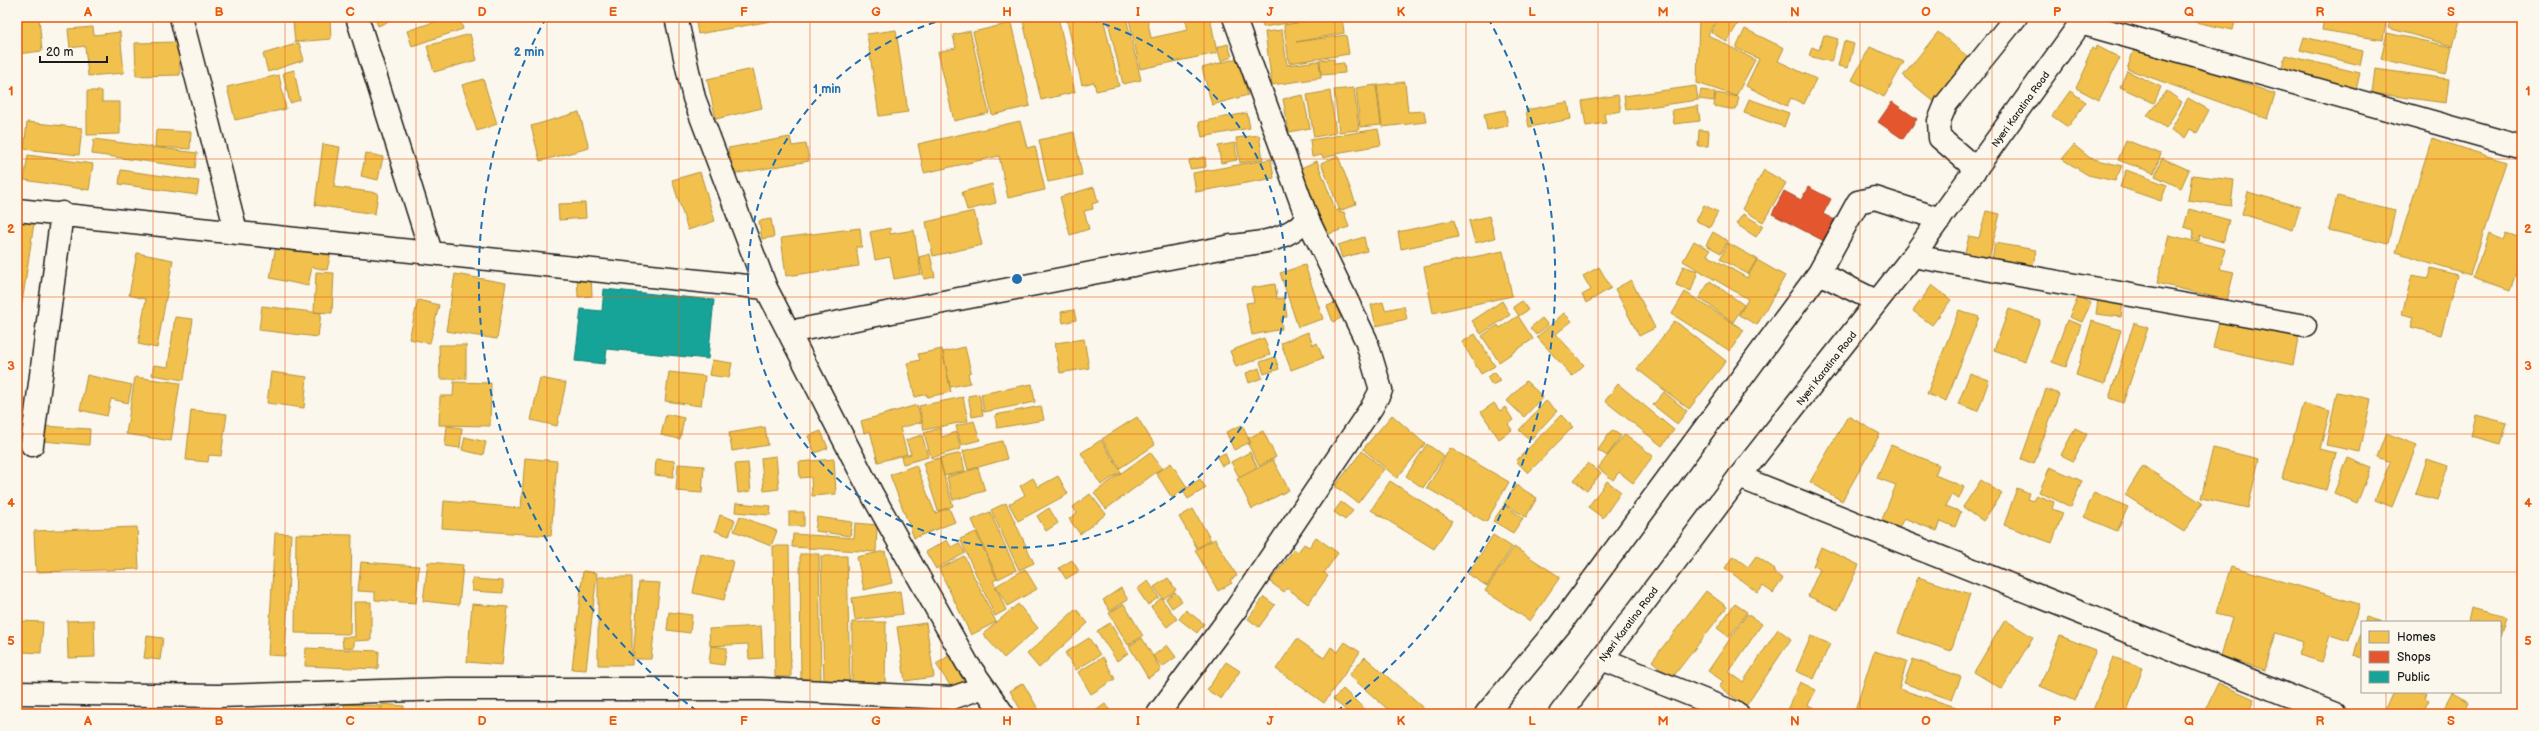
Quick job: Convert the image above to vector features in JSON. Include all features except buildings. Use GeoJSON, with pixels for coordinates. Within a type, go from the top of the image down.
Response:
{"type":"FeatureCollection","features":[{"type":"Feature","properties":{"kind":"main road"},"geometry":{"type":"LineString","coordinates":[[181,17],[236,231]]}},
{"type":"Feature","properties":{"kind":"main road"},"geometry":{"type":"LineString","coordinates":[[357,17],[431,252]]}},
{"type":"Feature","properties":{"kind":"main road"},"geometry":{"type":"LineString","coordinates":[[676,17],[694,98],[766,288],[873,496],[967,664],[1003,714]]}},
{"type":"Feature","properties":{"kind":"main road"},"geometry":{"type":"LineString","coordinates":[[1158,714],[1236,609],[1347,440],[1372,407],[1381,390],[1366,340],[1307,218],[1234,17]]}},
{"type":"Feature","properties":{"kind":"main road"},"geometry":{"type":"LineString","coordinates":[[1976,169],[1940,138],[1939,120],[1946,104],[2016,17]]}},
{"type":"Feature","properties":{"kind":"main road"},"geometry":{"type":"LineString","coordinates":[[2082,20],[2522,147]]}},
{"type":"Feature","properties":{"kind":"main road","name":"Nyeri Karatina Road"},"geometry":{"type":"LineString","coordinates":[[1560,714],[1739,477],[1847,343],[1876,302],[1913,256],[2082,20]]}},
{"type":"Feature","properties":{"kind":"main road"},"geometry":{"type":"LineString","coordinates":[[1486,714],[1559,626],[1798,304],[1819,273],[1858,202],[1875,198],[1940,219]]}},
{"type":"Feature","properties":{"kind":"main road"},"geometry":{"type":"LineString","coordinates":[[17,210],[62,213],[236,231],[766,288]]}},
{"type":"Feature","properties":{"kind":"main road"},"geometry":{"type":"LineString","coordinates":[[32,445],[62,213]]}},
{"type":"Feature","properties":{"kind":"main road"},"geometry":{"type":"LineString","coordinates":[[789,332],[1231,246],[1269,242],[1298,229],[1307,218]]}},
{"type":"Feature","properties":{"kind":"main road"},"geometry":{"type":"LineString","coordinates":[[1913,256],[2305,326]]}},
{"type":"Feature","properties":{"kind":"main road"},"geometry":{"type":"LineString","coordinates":[[1819,273],[1876,302]]}},
{"type":"Feature","properties":{"kind":"main road"},"geometry":{"type":"LineString","coordinates":[[1739,477],[2335,714]]}},
{"type":"Feature","properties":{"kind":"main road"},"geometry":{"type":"LineString","coordinates":[[1602,659],[1738,714]]}},
{"type":"Feature","properties":{"kind":"main road"},"geometry":{"type":"LineString","coordinates":[[17,693],[225,705],[447,689],[761,689],[952,698],[984,687]]}}]}
